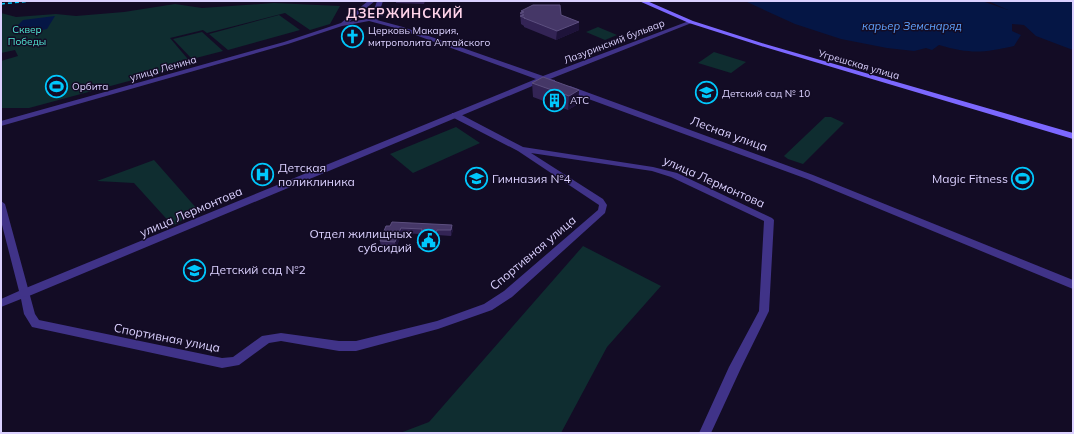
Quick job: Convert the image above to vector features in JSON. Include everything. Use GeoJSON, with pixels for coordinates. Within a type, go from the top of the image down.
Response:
{"type":"FeatureCollection","features":[{"type":"Feature","properties":{"kind":"main road","name":"Угрешская улица"},"geometry":{"type":"LineString","coordinates":[[642,1],[691,22],[858,74],[1073,136]]}},
{"type":"Feature","properties":{"kind":"street","name":"улица Ленина"},"geometry":{"type":"LineString","coordinates":[[330,29],[348,20],[372,1]]}},
{"type":"Feature","properties":{"kind":"street"},"geometry":{"type":"LineString","coordinates":[[380,1],[380,14]]}},
{"type":"Feature","properties":{"kind":"street"},"geometry":{"type":"LineString","coordinates":[[362,20],[355,19],[356,14],[370,10],[380,14],[401,28]]}},
{"type":"Feature","properties":{"kind":"street","name":"улица Ленина"},"geometry":{"type":"LineString","coordinates":[[1,124],[362,20],[371,20],[380,14]]}},
{"type":"Feature","properties":{"kind":"street","name":"Лесная улица"},"geometry":{"type":"LineString","coordinates":[[371,20],[401,28],[810,177],[1073,285]]}},
{"type":"Feature","properties":{"kind":"street","name":"Лазуринский бульвар"},"geometry":{"type":"LineString","coordinates":[[543,79],[691,22]]}},
{"type":"Feature","properties":{"kind":"street","name":"улица Лермонтова"},"geometry":{"type":"LineString","coordinates":[[25,293],[543,79]]}},
{"type":"Feature","properties":{"kind":"street","name":"улица Лермонтова"},"geometry":{"type":"LineString","coordinates":[[454,115],[521,148],[653,169],[674,175],[769,220],[764,311],[735,367],[705,433]]}},
{"type":"Feature","properties":{"kind":"street","name":"Спортивная улица"},"geometry":{"type":"LineString","coordinates":[[1,204],[32,321],[36,324],[222,363],[234,362],[266,339],[281,337],[339,346],[356,346],[438,325],[488,306],[508,294],[602,211],[603,205],[600,201],[534,159],[521,148]]}},
{"type":"Feature","properties":{"kind":"street"},"geometry":{"type":"LineString","coordinates":[[1,303],[25,293]]}},
{"type":"Feature","properties":{"kind":"green space","name":"Сквер Победы"},"geometry":{"type":"Polygon","coordinates":[[[274,3],[340,6],[330,24],[310,30],[285,13],[207,33],[203,30],[170,38],[192,64],[29,108],[1,108],[1,61],[18,56],[15,50],[1,53],[1,13],[16,17],[56,14],[76,16],[124,12],[175,4],[202,8],[274,3]]]}},
{"type":"Feature","properties":{"kind":"green space"},"geometry":{"type":"Polygon","coordinates":[[[279,15],[300,30],[228,50],[209,34],[279,15]]]}},
{"type":"Feature","properties":{"kind":"green space"},"geometry":{"type":"Polygon","coordinates":[[[598,27],[617,35],[605,40],[586,32],[598,27]]]}},
{"type":"Feature","properties":{"kind":"green space"},"geometry":{"type":"Polygon","coordinates":[[[202,32],[223,51],[192,59],[173,39],[202,32]]]}},
{"type":"Feature","properties":{"kind":"green space"},"geometry":{"type":"Polygon","coordinates":[[[714,52],[746,62],[731,73],[698,63],[714,52]]]}},
{"type":"Feature","properties":{"kind":"green space"},"geometry":{"type":"Polygon","coordinates":[[[825,117],[831,117],[844,123],[803,164],[788,159],[784,156],[825,117]]]}},
{"type":"Feature","properties":{"kind":"green space"},"geometry":{"type":"Polygon","coordinates":[[[456,127],[480,143],[413,173],[390,154],[456,127]]]}},
{"type":"Feature","properties":{"kind":"green space"},"geometry":{"type":"Polygon","coordinates":[[[154,160],[198,210],[173,226],[134,183],[97,181],[154,160]]]}},
{"type":"Feature","properties":{"kind":"green space"},"geometry":{"type":"Polygon","coordinates":[[[583,246],[661,286],[607,347],[561,433],[400,433],[429,422],[583,246]]]}},
{"type":"Feature","properties":{"kind":"water","name":"карьер Земснаряд"},"geometry":{"type":"Polygon","coordinates":[[[982,1],[1008,10],[988,1],[1073,1],[1073,50],[1036,36],[1024,25],[1012,24],[1012,31],[1021,35],[1014,46],[976,52],[939,45],[932,50],[926,48],[914,51],[887,48],[841,39],[795,24],[747,2],[982,1]]]}},
{"type":"Feature","properties":{"kind":"water"},"geometry":{"type":"Polygon","coordinates":[[[55,16],[47,29],[23,34],[12,31],[23,20],[55,16]]]}},
{"type":"Feature","properties":{"kind":"building"},"geometry":{"type":"Polygon","coordinates":[[[533,5],[560,5],[561,15],[579,22],[557,31],[520,16],[524,15],[520,13],[524,12],[521,11],[533,5]]]}},
{"type":"Feature","properties":{"kind":"building"},"geometry":{"type":"Polygon","coordinates":[[[543,77],[579,90],[569,96],[532,83],[543,77]]]}},
{"type":"Feature","properties":{"kind":"building"},"geometry":{"type":"Polygon","coordinates":[[[392,222],[452,225],[451,230],[437,230],[432,244],[417,243],[422,229],[401,228],[395,242],[380,241],[386,226],[390,226],[392,222]]]}},
{"type":"Feature","properties":{"kind":"railway"},"geometry":{"type":"LineString","coordinates":[[1,4],[31,1]]}},
{"type":"Feature","properties":{"kind":"place","name":"Церковь Макария, митрополита Алтайского"},"geometry":{"type":"Point","coordinates":[352,36]}},
{"type":"Feature","properties":{"kind":"place","name":"Орбита"},"geometry":{"type":"Point","coordinates":[57,86]}},
{"type":"Feature","properties":{"kind":"place","name":"Детский сад № 10"},"geometry":{"type":"Point","coordinates":[706,93]}},
{"type":"Feature","properties":{"kind":"place","name":"АТС"},"geometry":{"type":"Point","coordinates":[555,100]}},
{"type":"Feature","properties":{"kind":"place","name":"Детская поликлиника"},"geometry":{"type":"Point","coordinates":[262,175]}},
{"type":"Feature","properties":{"kind":"place","name":"Гимназия №4"},"geometry":{"type":"Point","coordinates":[476,179]}},
{"type":"Feature","properties":{"kind":"place","name":"Magic Fitness"},"geometry":{"type":"Point","coordinates":[1023,179]}},
{"type":"Feature","properties":{"kind":"place","name":"Отдел жилищных субсидий"},"geometry":{"type":"Point","coordinates":[428,241]}},
{"type":"Feature","properties":{"kind":"place","name":"Детский сад №2"},"geometry":{"type":"Point","coordinates":[194,270]}},
{"type":"Feature","properties":{"kind":"district","name":"ДЗЕРЖИНСКИЙ"},"geometry":{"type":"Point","coordinates":[405,13]}}]}
